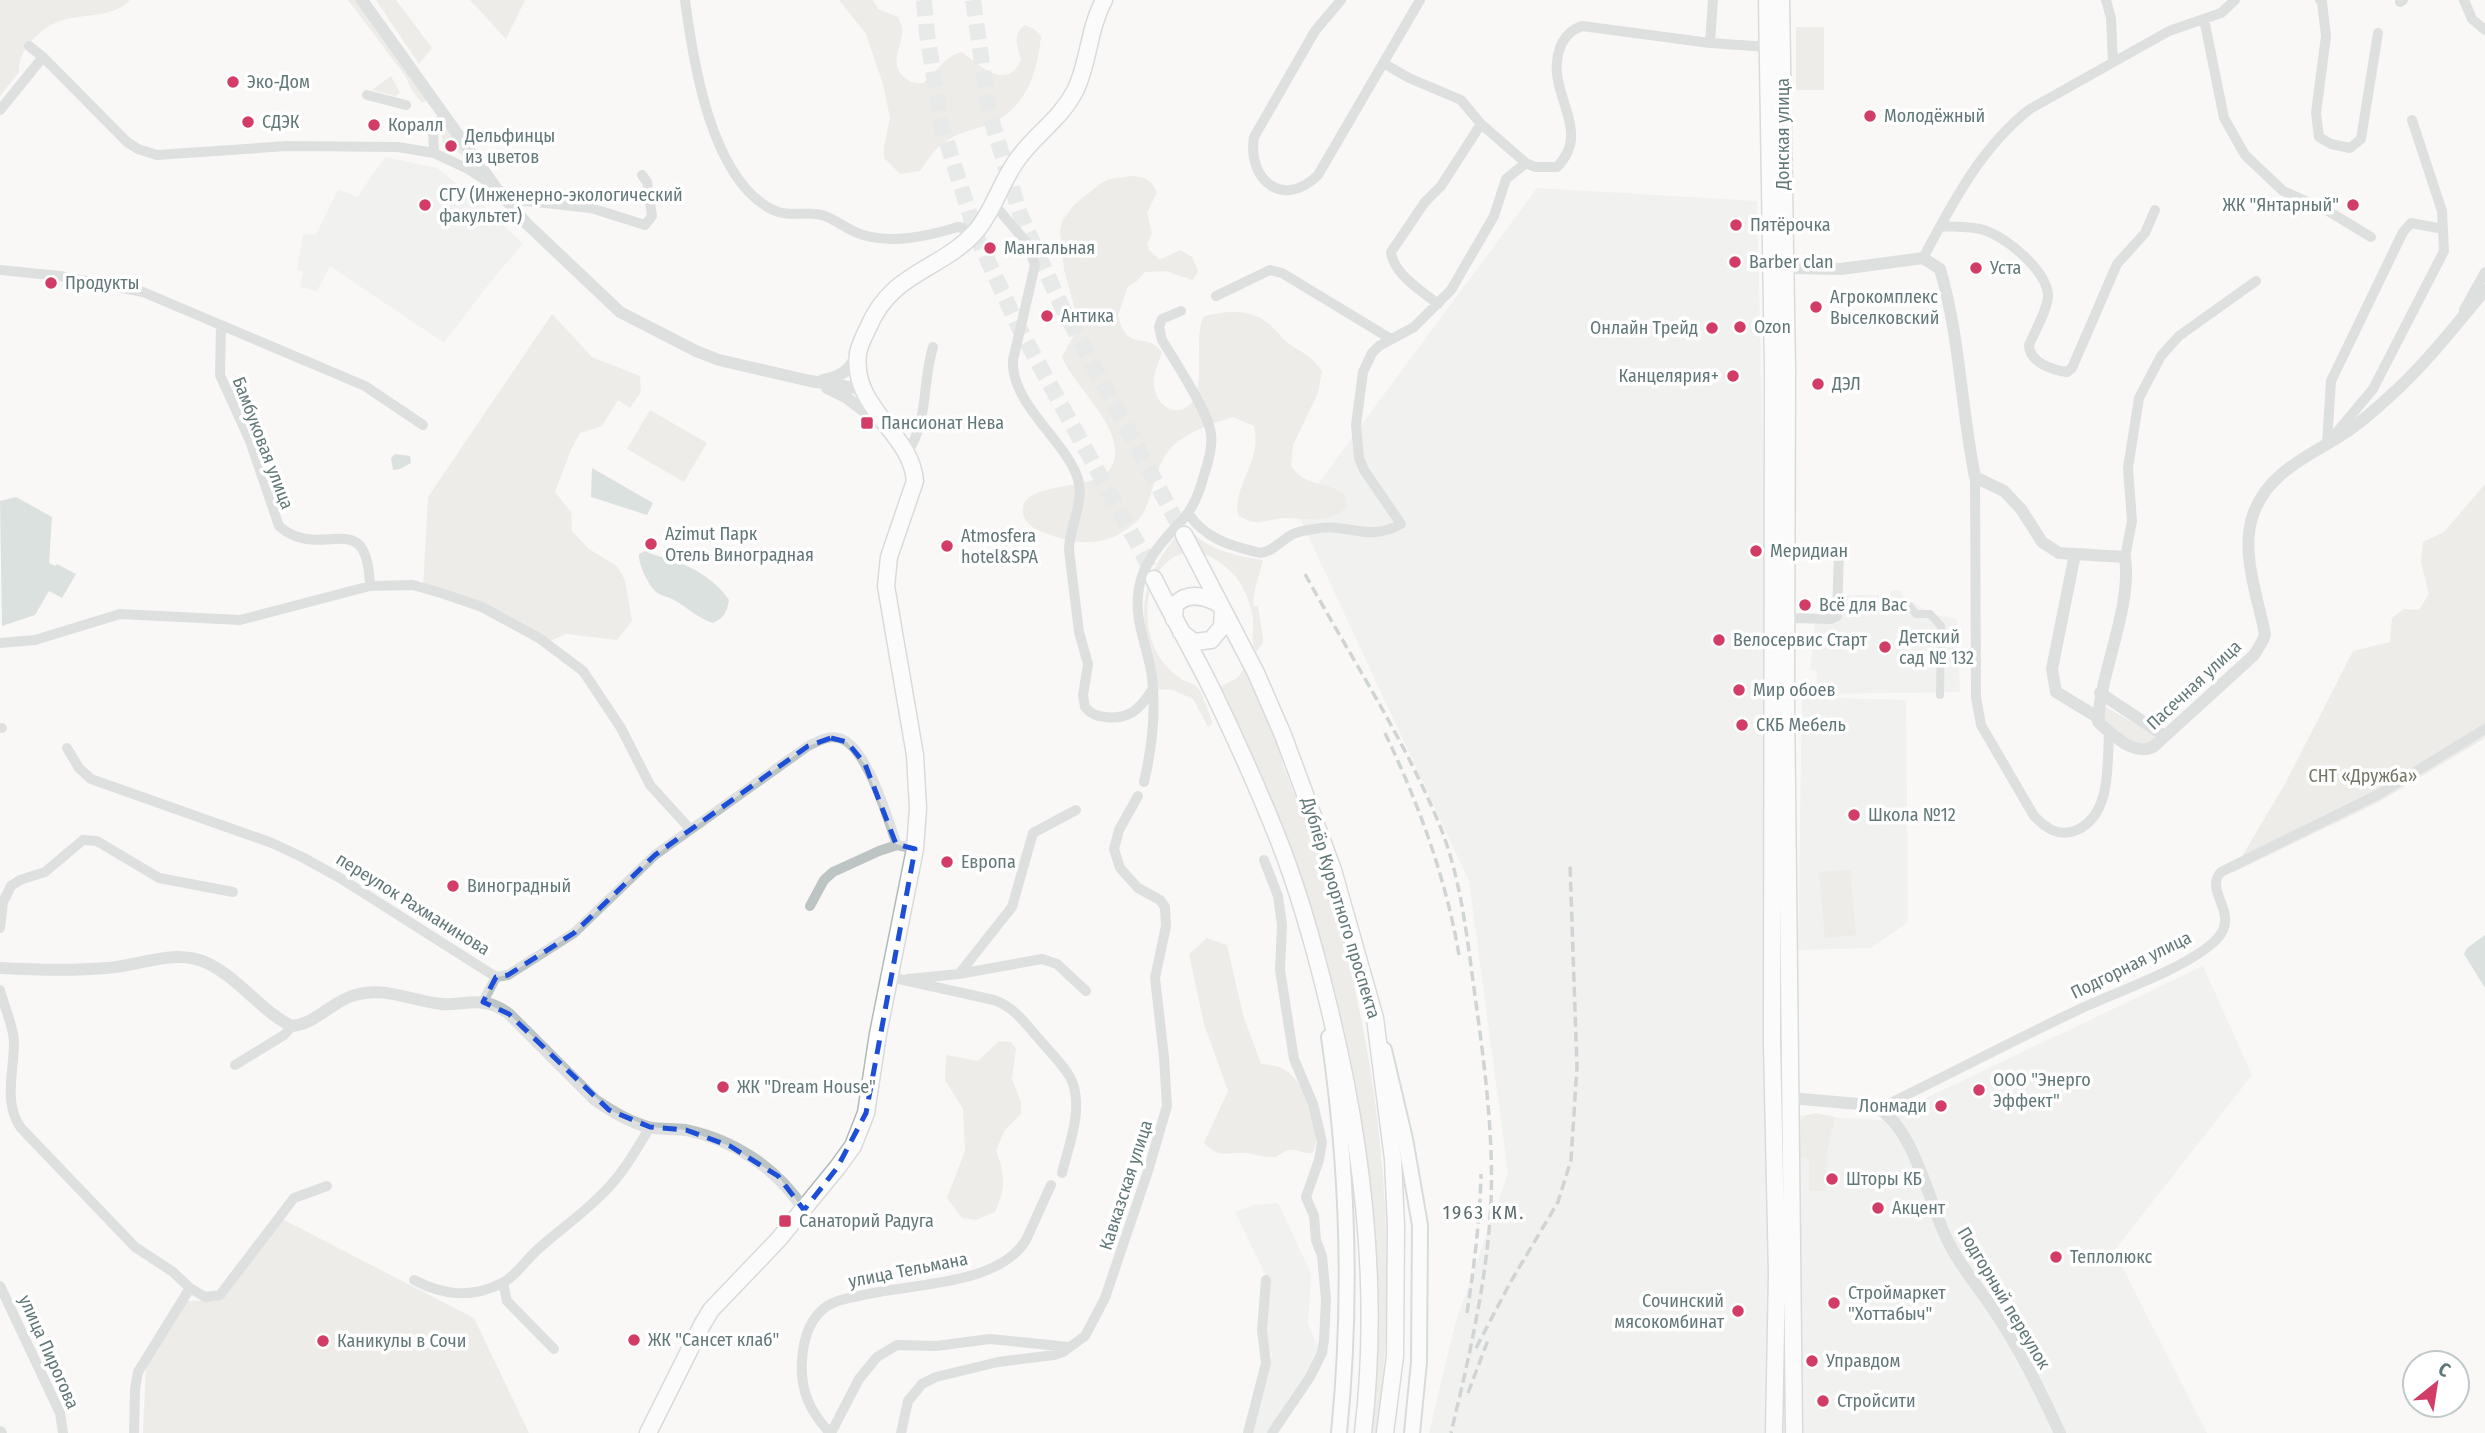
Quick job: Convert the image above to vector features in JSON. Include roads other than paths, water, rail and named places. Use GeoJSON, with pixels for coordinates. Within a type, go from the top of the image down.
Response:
{"type":"FeatureCollection","features":[{"type":"Feature","properties":{"kind":"main road"},"geometry":{"type":"LineString","coordinates":[[648,1433],[711,1310],[804,1210],[853,1146],[862,1128],[895,979],[915,849],[918,808],[915,755],[886,586],[889,557],[915,481],[915,472],[907,453],[881,420],[863,389],[859,352],[875,312],[893,289],[971,236],[1015,162],[1034,139],[1056,120],[1072,96],[1080,76],[1092,29],[1104,0]]}},
{"type":"Feature","properties":{"kind":"main road","name":"Донская улица"},"geometry":{"type":"LineString","coordinates":[[1767,0],[1768,128],[1778,268]]}},
{"type":"Feature","properties":{"kind":"main road","name":"Донская улица"},"geometry":{"type":"LineString","coordinates":[[1778,268],[1781,0]]}},
{"type":"Feature","properties":{"kind":"main road"},"geometry":{"type":"LineString","coordinates":[[1778,268],[1786,618],[1794,1433]]}},
{"type":"Feature","properties":{"kind":"main road"},"geometry":{"type":"LineString","coordinates":[[1774,1433],[1777,1274],[1772,1043],[1778,268]]}},
{"type":"Feature","properties":{"kind":"main road","name":"Дублёр Курортного проспекта"},"geometry":{"type":"LineString","coordinates":[[1184,535],[1255,673],[1304,786],[1333,870],[1375,1018],[1393,1159],[1396,1240],[1395,1356],[1385,1433]]}},
{"type":"Feature","properties":{"kind":"main road","name":"Дублёр Курортного проспекта"},"geometry":{"type":"LineString","coordinates":[[1154,579],[1214,695],[1276,832],[1306,916],[1344,1068],[1364,1192],[1369,1335],[1363,1433]]}},
{"type":"Feature","properties":{"kind":"main road"},"geometry":{"type":"LineString","coordinates":[[1201,596],[1221,607],[1222,626],[1211,640],[1194,642],[1186,638],[1176,625],[1175,605],[1185,597],[1201,596]]}},
{"type":"Feature","properties":{"kind":"main road"},"geometry":{"type":"LineString","coordinates":[[1320,970],[1337,1090],[1346,1232],[1346,1367],[1339,1433]]}},
{"type":"Feature","properties":{"kind":"main road"},"geometry":{"type":"LineString","coordinates":[[1375,1018],[1393,1081],[1420,1225],[1419,1362],[1412,1433]]}},
{"type":"Feature","properties":{"kind":"street"},"geometry":{"type":"LineString","coordinates":[[362,0],[496,188],[526,223],[620,312],[719,360],[810,381],[863,389]]}},
{"type":"Feature","properties":{"kind":"street"},"geometry":{"type":"LineString","coordinates":[[685,0],[693,52],[719,147],[743,185],[761,202],[782,214],[820,214],[864,235],[914,237],[958,227],[971,236]]}},
{"type":"Feature","properties":{"kind":"street"},"geometry":{"type":"LineString","coordinates":[[1341,0],[1315,31],[1254,138],[1252,150],[1256,170],[1265,182],[1275,188],[1286,191],[1301,189],[1318,175],[1420,0]]}},
{"type":"Feature","properties":{"kind":"street"},"geometry":{"type":"LineString","coordinates":[[1710,43],[1713,0]]}},
{"type":"Feature","properties":{"kind":"street"},"geometry":{"type":"LineString","coordinates":[[2106,0],[2111,18],[2113,62]]}},
{"type":"Feature","properties":{"kind":"street"},"geometry":{"type":"LineString","coordinates":[[1923,258],[1972,174],[1994,142],[2012,123],[2030,109],[2169,31],[2221,13],[2235,0]]}},
{"type":"Feature","properties":{"kind":"street"},"geometry":{"type":"LineString","coordinates":[[2320,0],[2326,36],[2316,114],[2319,137],[2331,144],[2350,148],[2361,139],[2378,33]]}},
{"type":"Feature","properties":{"kind":"street"},"geometry":{"type":"LineString","coordinates":[[2464,0],[2472,19],[2485,30]]}},
{"type":"Feature","properties":{"kind":"street"},"geometry":{"type":"LineString","coordinates":[[2203,19],[2224,118],[2245,155],[2284,191],[2328,211],[2371,237]]}},
{"type":"Feature","properties":{"kind":"street"},"geometry":{"type":"LineString","coordinates":[[1383,63],[1409,78],[1461,100],[1469,106],[1481,124],[1526,163],[1545,168],[1557,167],[1569,150],[1570,120],[1556,80],[1556,64],[1565,37],[1573,29],[1582,26],[1710,43],[1769,47]]}},
{"type":"Feature","properties":{"kind":"street"},"geometry":{"type":"LineString","coordinates":[[29,46],[127,142],[138,149],[158,155],[287,146],[398,147],[434,153],[468,169],[496,188]]}},
{"type":"Feature","properties":{"kind":"street"},"geometry":{"type":"LineString","coordinates":[[0,110],[43,57]]}},
{"type":"Feature","properties":{"kind":"street"},"geometry":{"type":"LineString","coordinates":[[367,95],[407,105]]}},
{"type":"Feature","properties":{"kind":"street"},"geometry":{"type":"LineString","coordinates":[[434,153],[433,127],[445,116]]}},
{"type":"Feature","properties":{"kind":"street","name":"Пасечная улица"},"geometry":{"type":"LineString","coordinates":[[2328,444],[2373,388],[2444,251],[2442,211],[2412,120]]}},
{"type":"Feature","properties":{"kind":"street"},"geometry":{"type":"LineString","coordinates":[[1438,304],[1405,277],[1393,262],[1391,252],[1425,202],[1441,186],[1481,124]]}},
{"type":"Feature","properties":{"kind":"street"},"geometry":{"type":"LineString","coordinates":[[1188,513],[1210,536],[1260,553],[1267,552],[1294,534],[1318,528],[1346,528],[1373,534],[1388,531],[1401,524],[1364,470],[1356,442],[1363,372],[1372,353],[1379,346],[1414,327],[1451,290],[1490,223],[1507,179],[1526,163]]}},
{"type":"Feature","properties":{"kind":"street"},"geometry":{"type":"LineString","coordinates":[[509,202],[526,201],[592,208],[645,225],[652,216],[647,182],[642,174]]}},
{"type":"Feature","properties":{"kind":"street"},"geometry":{"type":"LineString","coordinates":[[993,203],[1027,243],[1035,265],[1013,360],[1014,376],[1033,412],[1073,468],[1079,482],[1069,550],[1079,632],[1088,664],[1083,695],[1085,707],[1094,715],[1123,718],[1142,705],[1152,690]]}},
{"type":"Feature","properties":{"kind":"street"},"geometry":{"type":"LineString","coordinates":[[1940,226],[1983,230],[1999,237],[2035,266],[2042,276],[2048,295],[2029,345],[2029,354],[2035,360],[2067,372],[2072,368],[2117,264],[2126,251],[2139,241],[2155,210]]}},
{"type":"Feature","properties":{"kind":"street"},"geometry":{"type":"LineString","coordinates":[[2328,444],[2331,381],[2403,232],[2411,222],[2443,229]]}},
{"type":"Feature","properties":{"kind":"street"},"geometry":{"type":"LineString","coordinates":[[1778,268],[1841,270],[1923,258],[1940,269],[1957,349],[1975,477],[1978,717],[2034,816],[2045,827],[2068,833],[2092,819],[2104,790],[2109,732],[2098,722],[2100,693],[2125,591],[2125,557],[2132,521],[2128,468],[2139,398],[2161,356],[2179,336],[2256,281]]}},
{"type":"Feature","properties":{"kind":"street"},"geometry":{"type":"LineString","coordinates":[[0,270],[60,276],[143,292],[365,386],[423,425]]}},
{"type":"Feature","properties":{"kind":"street"},"geometry":{"type":"LineString","coordinates":[[1216,296],[1270,270],[1282,273],[1391,339]]}},
{"type":"Feature","properties":{"kind":"street"},"geometry":{"type":"LineString","coordinates":[[2455,325],[2485,272]]}},
{"type":"Feature","properties":{"kind":"street","name":"Пасечная улица"},"geometry":{"type":"LineString","coordinates":[[2109,732],[2138,750],[2153,747],[2254,655],[2264,634],[2249,553],[2251,521],[2263,495],[2282,473],[2301,458],[2350,429],[2391,396],[2485,290]]}},
{"type":"Feature","properties":{"kind":"street"},"geometry":{"type":"LineString","coordinates":[[1144,782],[1153,737],[1152,676],[1139,627],[1139,589],[1156,548],[1188,513],[1199,496],[1212,434],[1203,412],[1162,340],[1158,327],[1162,319],[1181,311]]}},
{"type":"Feature","properties":{"kind":"street","name":"Бамбуковая улица"},"geometry":{"type":"LineString","coordinates":[[220,325],[220,375],[250,442],[279,526],[303,540],[348,539],[359,544],[369,564],[370,586]]}},
{"type":"Feature","properties":{"kind":"street"},"geometry":{"type":"LineString","coordinates":[[907,453],[915,441],[925,404],[933,347]]}},
{"type":"Feature","properties":{"kind":"street"},"geometry":{"type":"LineString","coordinates":[[810,381],[834,378],[844,373],[859,352]]}},
{"type":"Feature","properties":{"kind":"street"},"geometry":{"type":"LineString","coordinates":[[810,381],[846,398],[892,433]]}},
{"type":"Feature","properties":{"kind":"street"},"geometry":{"type":"LineString","coordinates":[[1975,477],[2004,491],[2021,509],[2042,542],[2059,553],[2125,557]]}},
{"type":"Feature","properties":{"kind":"street"},"geometry":{"type":"LineString","coordinates":[[1786,618],[1831,619],[1837,616],[1839,550]]}},
{"type":"Feature","properties":{"kind":"street"},"geometry":{"type":"LineString","coordinates":[[2075,554],[2053,669],[2056,692],[2098,719]]}},
{"type":"Feature","properties":{"kind":"street"},"geometry":{"type":"LineString","coordinates":[[0,643],[35,640],[120,614],[240,620],[370,586],[413,585],[482,607],[552,646],[583,671],[621,728],[650,785],[690,829]]}},
{"type":"Feature","properties":{"kind":"street"},"geometry":{"type":"LineString","coordinates":[[1909,606],[1916,614],[1930,614],[1941,626],[1940,695]]}},
{"type":"Feature","properties":{"kind":"street"},"geometry":{"type":"LineString","coordinates":[[2100,693],[2165,736]]}},
{"type":"Feature","properties":{"kind":"street","name":"Подгорная улица"},"geometry":{"type":"LineString","coordinates":[[1880,1108],[2080,1009],[2192,959],[2215,941],[2224,928],[2226,913],[2216,886],[2216,879],[2221,872],[2379,794],[2485,729]]}},
{"type":"Feature","properties":{"kind":"street","name":"переулок Рахманинова"},"geometry":{"type":"LineString","coordinates":[[67,748],[79,768],[91,779],[272,843],[302,857],[340,878],[496,977],[508,975],[574,933],[655,855],[808,746],[823,739],[838,738],[854,749],[876,784],[897,845]]}},
{"type":"Feature","properties":{"kind":"street","name":"Кавказская улица"},"geometry":{"type":"LineString","coordinates":[[901,1433],[908,1401],[922,1384],[936,1377],[998,1362],[1054,1355],[1085,1336],[1105,1298],[1149,1171],[1167,1106],[1154,978],[1166,926],[1165,907],[1160,900],[1138,888],[1120,868],[1114,849],[1118,830],[1138,796]]}},
{"type":"Feature","properties":{"kind":"street"},"geometry":{"type":"LineString","coordinates":[[959,974],[1012,908],[1033,833],[1076,810]]}},
{"type":"Feature","properties":{"kind":"street"},"geometry":{"type":"LineString","coordinates":[[0,928],[3,902],[10,886],[45,872],[83,840],[97,841],[159,878],[233,892]]}},
{"type":"Feature","properties":{"kind":"street"},"geometry":{"type":"LineString","coordinates":[[810,906],[824,880],[833,872],[897,845],[915,849]]}},
{"type":"Feature","properties":{"kind":"street"},"geometry":{"type":"LineString","coordinates":[[1264,860],[1279,906],[1282,925],[1280,970],[1294,1059],[1314,1104],[1322,1142],[1319,1160],[1306,1197],[1314,1216],[1316,1240],[1322,1256],[1326,1299],[1322,1353],[1310,1377],[1272,1433]]}},
{"type":"Feature","properties":{"kind":"street"},"geometry":{"type":"LineString","coordinates":[[0,968],[47,971],[110,968],[166,958],[195,958],[224,972],[292,1026]]}},
{"type":"Feature","properties":{"kind":"street"},"geometry":{"type":"LineString","coordinates":[[895,979],[959,974],[1042,959],[1057,964],[1086,991]]}},
{"type":"Feature","properties":{"kind":"street"},"geometry":{"type":"LineString","coordinates":[[483,1002],[496,977]]}},
{"type":"Feature","properties":{"kind":"street"},"geometry":{"type":"LineString","coordinates":[[895,979],[1001,1003],[1018,1015],[1065,1070],[1075,1090],[1076,1117],[1062,1173]]}},
{"type":"Feature","properties":{"kind":"street"},"geometry":{"type":"LineString","coordinates":[[0,990],[14,1042],[11,1099],[13,1118],[135,1247],[173,1272],[190,1289],[205,1297],[220,1295],[294,1198],[327,1186]]}},
{"type":"Feature","properties":{"kind":"street"},"geometry":{"type":"LineString","coordinates":[[235,1065],[284,1035],[292,1026],[304,1024],[339,1001],[366,992],[395,994],[444,1005],[483,1002],[509,1014],[595,1100],[650,1127],[679,1129],[706,1136],[756,1160],[789,1187],[804,1210]]}},
{"type":"Feature","properties":{"kind":"street"},"geometry":{"type":"LineString","coordinates":[[1790,1098],[1819,1098],[1880,1108]]}},
{"type":"Feature","properties":{"kind":"street","name":"Подгорный переулок"},"geometry":{"type":"LineString","coordinates":[[1880,1108],[1897,1126],[1909,1147],[1959,1262],[2002,1321],[2060,1433]]}},
{"type":"Feature","properties":{"kind":"street"},"geometry":{"type":"LineString","coordinates":[[414,1280],[430,1289],[449,1294],[473,1293],[503,1283],[606,1191],[650,1127]]}},
{"type":"Feature","properties":{"kind":"street","name":"улица Тельмана"},"geometry":{"type":"LineString","coordinates":[[830,1433],[811,1409],[802,1372],[807,1332],[821,1311],[837,1301],[879,1290],[956,1278],[992,1269],[1005,1262],[1026,1240],[1051,1185]]}},
{"type":"Feature","properties":{"kind":"street"},"geometry":{"type":"LineString","coordinates":[[1248,1433],[1266,1363],[1262,1330],[1266,1280]]}},
{"type":"Feature","properties":{"kind":"street"},"geometry":{"type":"LineString","coordinates":[[503,1283],[507,1301],[554,1349]]}},
{"type":"Feature","properties":{"kind":"street","name":"улица Пирогова"},"geometry":{"type":"LineString","coordinates":[[0,1286],[60,1413],[63,1433]]}},
{"type":"Feature","properties":{"kind":"street"},"geometry":{"type":"LineString","coordinates":[[134,1433],[138,1372],[190,1289]]}},
{"type":"Feature","properties":{"kind":"street"},"geometry":{"type":"LineString","coordinates":[[830,1433],[859,1380],[877,1357],[897,1345],[936,1346],[990,1339],[1069,1347]]}},
{"type":"Feature","properties":{"kind":"tunnel"},"geometry":{"type":"LineString","coordinates":[[924,0],[942,127],[977,237],[1018,326],[1143,554],[1154,579]]}},
{"type":"Feature","properties":{"kind":"tunnel"},"geometry":{"type":"LineString","coordinates":[[973,0],[989,112],[1020,214],[1061,305],[1184,535]]}},
{"type":"Feature","properties":{"kind":"railway"},"geometry":{"type":"LineString","coordinates":[[1305,574],[1394,730],[1426,793],[1447,845],[1465,922],[1487,1092],[1491,1203],[1471,1348],[1451,1433]]}},
{"type":"Feature","properties":{"kind":"railway"},"geometry":{"type":"LineString","coordinates":[[1385,733],[1430,841],[1447,898],[1459,955]]}},
{"type":"Feature","properties":{"kind":"railway"},"geometry":{"type":"LineString","coordinates":[[1476,1348],[1510,1283],[1558,1202],[1571,1160],[1577,1067],[1570,865]]}},
{"type":"Feature","properties":{"kind":"railway"},"geometry":{"type":"LineString","coordinates":[[1467,1313],[1481,1174]]}},
{"type":"Feature","properties":{"kind":"railway"},"geometry":{"type":"LineString","coordinates":[[1468,1393],[1488,1340]]}},
{"type":"Feature","properties":{"kind":"place","name":"Эко-Дом"},"geometry":{"type":"Point","coordinates":[233,82]}},
{"type":"Feature","properties":{"kind":"place","name":"Молодёжный"},"geometry":{"type":"Point","coordinates":[1870,116]}},
{"type":"Feature","properties":{"kind":"place","name":"СДЭК"},"geometry":{"type":"Point","coordinates":[248,122]}},
{"type":"Feature","properties":{"kind":"place","name":"Коралл"},"geometry":{"type":"Point","coordinates":[374,125]}},
{"type":"Feature","properties":{"kind":"place","name":"Дельфинцы из цветов"},"geometry":{"type":"Point","coordinates":[451,146]}},
{"type":"Feature","properties":{"kind":"place","name":"СГУ (Инженерно-экологический факультет)"},"geometry":{"type":"Point","coordinates":[425,205]}},
{"type":"Feature","properties":{"kind":"place","name":"ЖК \"Янтарный\""},"geometry":{"type":"Point","coordinates":[2353,205]}},
{"type":"Feature","properties":{"kind":"place","name":"Пятёрочка"},"geometry":{"type":"Point","coordinates":[1736,225]}},
{"type":"Feature","properties":{"kind":"place","name":"Мангальная"},"geometry":{"type":"Point","coordinates":[990,248]}},
{"type":"Feature","properties":{"kind":"place","name":"Barber clan"},"geometry":{"type":"Point","coordinates":[1735,262]}},
{"type":"Feature","properties":{"kind":"place","name":"Уста"},"geometry":{"type":"Point","coordinates":[1976,268]}},
{"type":"Feature","properties":{"kind":"place","name":"Продукты"},"geometry":{"type":"Point","coordinates":[51,283]}},
{"type":"Feature","properties":{"kind":"place","name":"Агрокомплекс Выселковский"},"geometry":{"type":"Point","coordinates":[1816,307]}},
{"type":"Feature","properties":{"kind":"place","name":"Антика"},"geometry":{"type":"Point","coordinates":[1047,316]}},
{"type":"Feature","properties":{"kind":"place","name":"Ozon"},"geometry":{"type":"Point","coordinates":[1740,327]}},
{"type":"Feature","properties":{"kind":"place","name":"Онлайн Трейд"},"geometry":{"type":"Point","coordinates":[1712,328]}},
{"type":"Feature","properties":{"kind":"place","name":"Канцелярия+"},"geometry":{"type":"Point","coordinates":[1733,376]}},
{"type":"Feature","properties":{"kind":"place","name":"ДЭЛ"},"geometry":{"type":"Point","coordinates":[1818,384]}},
{"type":"Feature","properties":{"kind":"place","name":"Пансионат Нева"},"geometry":{"type":"Point","coordinates":[867,423]}},
{"type":"Feature","properties":{"kind":"place","name":"Azimut Парк Отель Виноградная"},"geometry":{"type":"Point","coordinates":[651,544]}},
{"type":"Feature","properties":{"kind":"place","name":"Atmosfera hotel&SPA"},"geometry":{"type":"Point","coordinates":[947,546]}},
{"type":"Feature","properties":{"kind":"place","name":"Меридиан"},"geometry":{"type":"Point","coordinates":[1756,551]}},
{"type":"Feature","properties":{"kind":"place","name":"Всё для Вас"},"geometry":{"type":"Point","coordinates":[1805,605]}},
{"type":"Feature","properties":{"kind":"place","name":"Велосервис Старт"},"geometry":{"type":"Point","coordinates":[1719,640]}},
{"type":"Feature","properties":{"kind":"place","name":"Детский сад № 132"},"geometry":{"type":"Point","coordinates":[1885,647]}},
{"type":"Feature","properties":{"kind":"place","name":"Мир обоев"},"geometry":{"type":"Point","coordinates":[1739,690]}},
{"type":"Feature","properties":{"kind":"place","name":"СКБ Мебель"},"geometry":{"type":"Point","coordinates":[1742,725]}},
{"type":"Feature","properties":{"kind":"place","name":"Школа №12"},"geometry":{"type":"Point","coordinates":[1854,815]}},
{"type":"Feature","properties":{"kind":"place","name":"Европа"},"geometry":{"type":"Point","coordinates":[947,862]}},
{"type":"Feature","properties":{"kind":"place","name":"Виноградный"},"geometry":{"type":"Point","coordinates":[453,886]}},
{"type":"Feature","properties":{"kind":"place","name":"ЖК \"Dream House\""},"geometry":{"type":"Point","coordinates":[723,1087]}},
{"type":"Feature","properties":{"kind":"place","name":"ООО \"Энерго Эффект\""},"geometry":{"type":"Point","coordinates":[1979,1090]}},
{"type":"Feature","properties":{"kind":"place","name":"Лонмади"},"geometry":{"type":"Point","coordinates":[1941,1106]}},
{"type":"Feature","properties":{"kind":"place","name":"Шторы КБ"},"geometry":{"type":"Point","coordinates":[1832,1179]}},
{"type":"Feature","properties":{"kind":"place","name":"Акцент"},"geometry":{"type":"Point","coordinates":[1878,1208]}},
{"type":"Feature","properties":{"kind":"place","name":"Санаторий Радуга"},"geometry":{"type":"Point","coordinates":[785,1221]}},
{"type":"Feature","properties":{"kind":"place","name":"Теплолюкс"},"geometry":{"type":"Point","coordinates":[2056,1257]}},
{"type":"Feature","properties":{"kind":"place","name":"Строймаркет \"Хоттабыч\""},"geometry":{"type":"Point","coordinates":[1834,1303]}},
{"type":"Feature","properties":{"kind":"place","name":"Сочинский мясокомбинат"},"geometry":{"type":"Point","coordinates":[1738,1311]}},
{"type":"Feature","properties":{"kind":"place","name":"ЖК \"Сансет клаб\""},"geometry":{"type":"Point","coordinates":[634,1340]}},
{"type":"Feature","properties":{"kind":"place","name":"Каникулы в Сочи"},"geometry":{"type":"Point","coordinates":[323,1341]}},
{"type":"Feature","properties":{"kind":"place","name":"Управдом"},"geometry":{"type":"Point","coordinates":[1812,1361]}},
{"type":"Feature","properties":{"kind":"place","name":"Стройсити"},"geometry":{"type":"Point","coordinates":[1823,1401]}},
{"type":"Feature","properties":{"kind":"district","name":"1963 КМ."},"geometry":{"type":"Point","coordinates":[1484,1212]}},
{"type":"Feature","properties":{"kind":"park label","name":"СНТ «Дружба»"},"geometry":{"type":"Point","coordinates":[2363,776]}}]}
